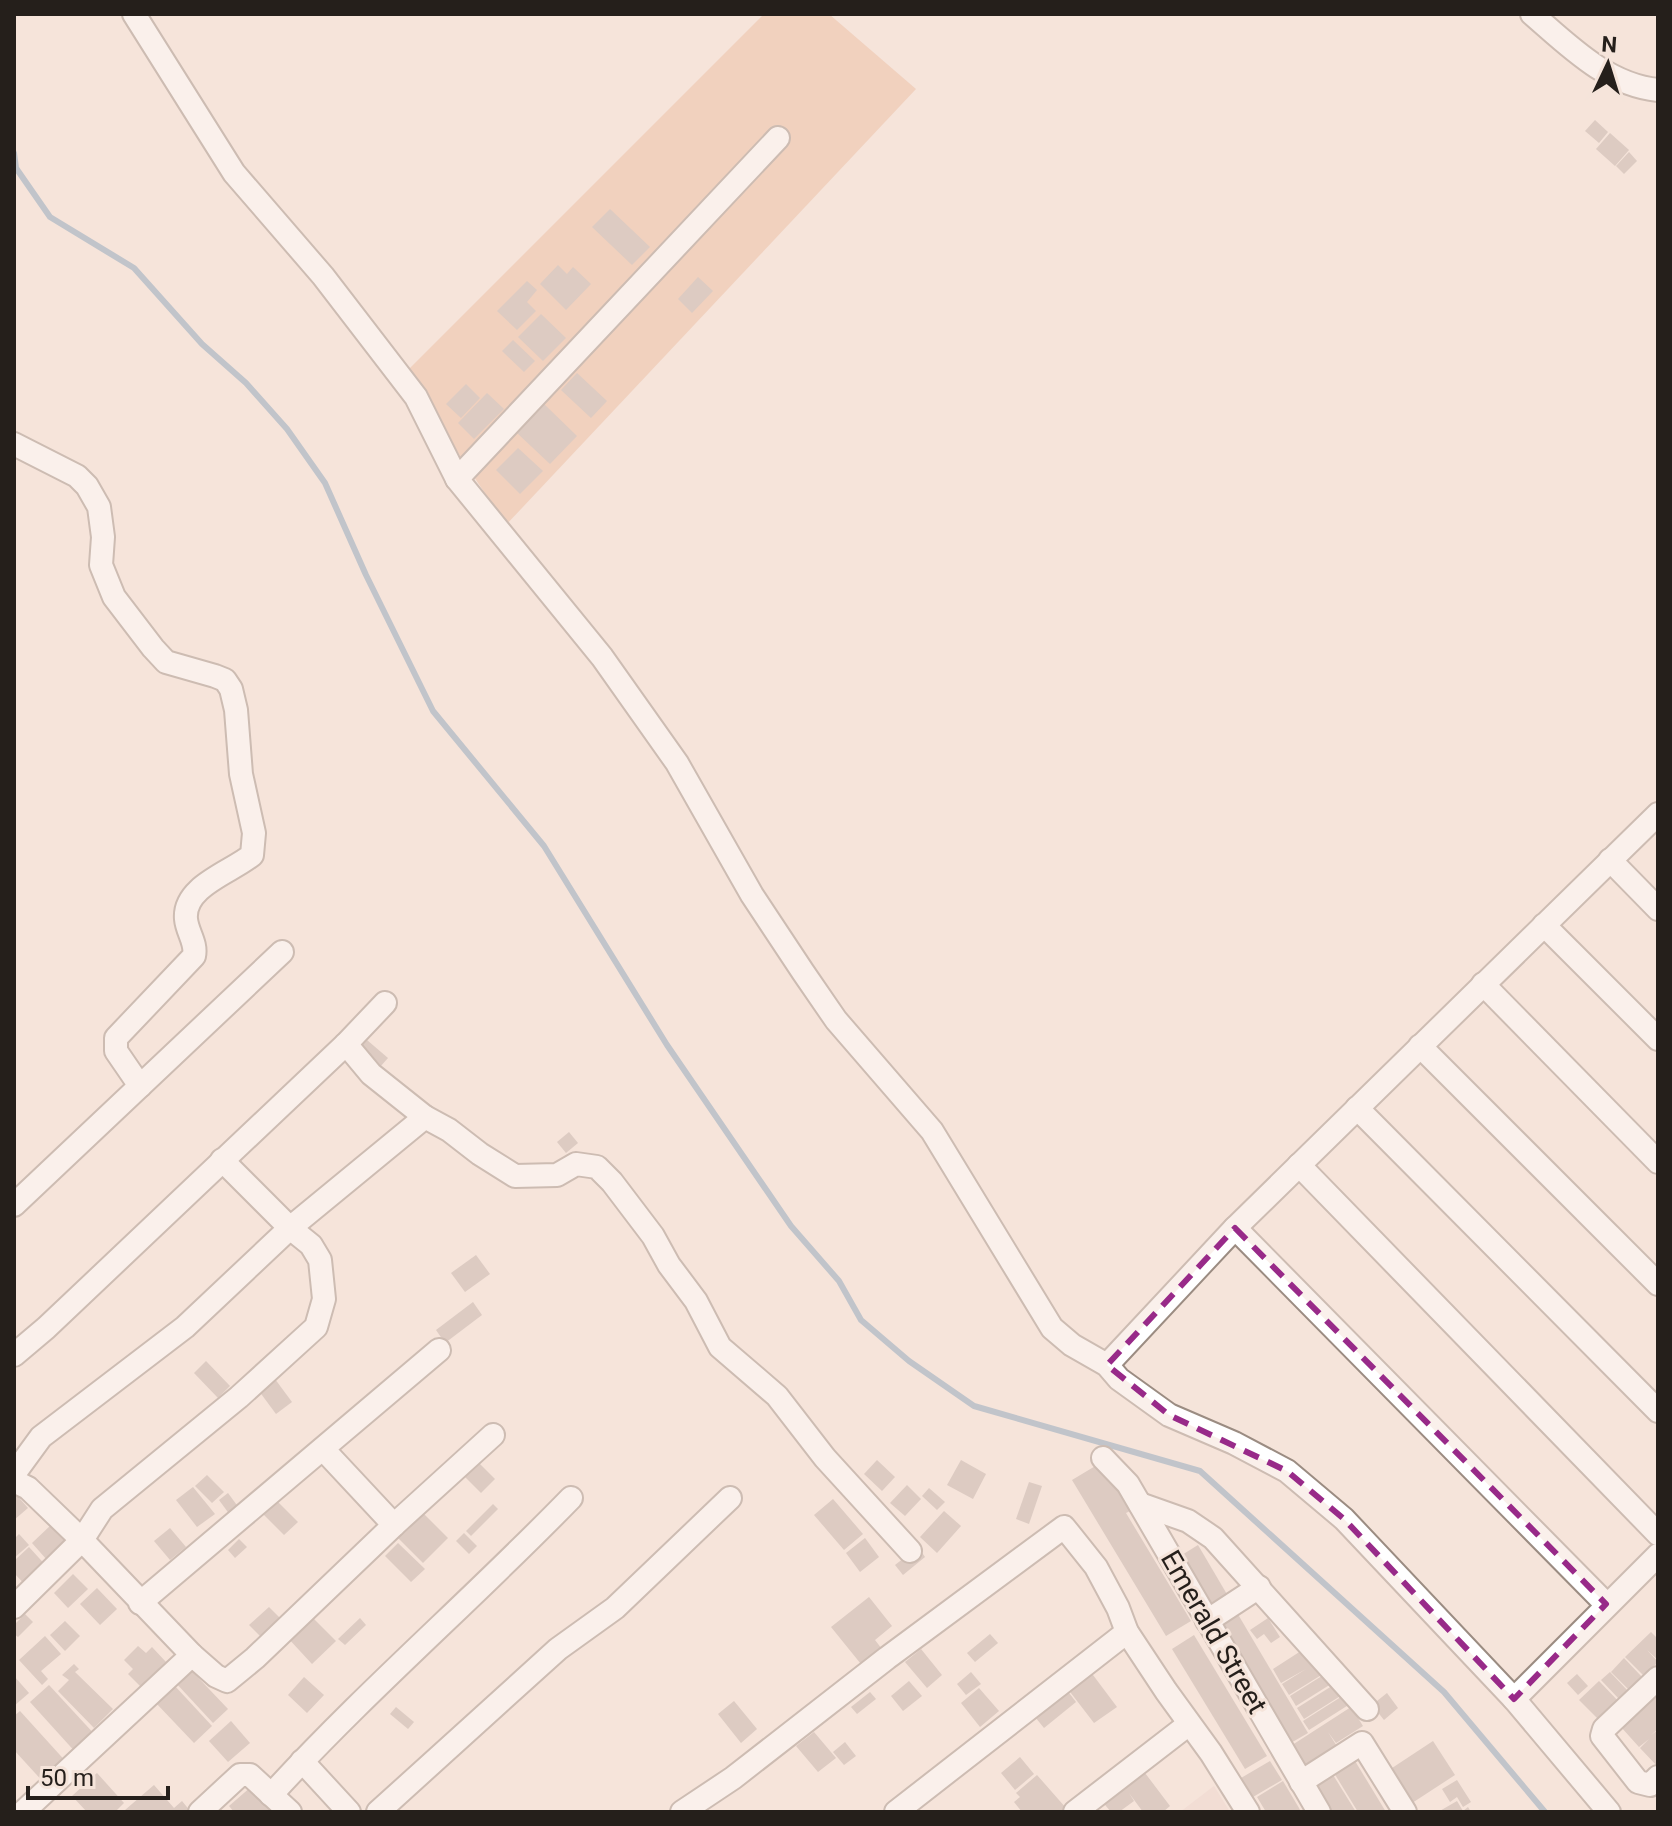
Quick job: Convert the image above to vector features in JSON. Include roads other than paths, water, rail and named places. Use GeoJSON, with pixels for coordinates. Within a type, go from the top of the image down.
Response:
{"type":"FeatureCollection","features":[{"type":"Feature","properties":{"kind":"street"},"geometry":{"type":"LineString","coordinates":[[134,14],[234,173],[323,276],[416,397],[457,479],[602,657],[677,763],[752,895],[803,972],[836,1020],[932,1131],[1052,1328],[1072,1345],[1107,1365],[1119,1379],[1169,1415],[1234,1443],[1287,1471],[1344,1519],[1514,1699],[1609,1812]]}},
{"type":"Feature","properties":{"kind":"street"},"geometry":{"type":"LineString","coordinates":[[1532,14],[1606,74],[1625,83],[1658,90]]}},
{"type":"Feature","properties":{"kind":"street"},"geometry":{"type":"LineString","coordinates":[[457,479],[778,138]]}},
{"type":"Feature","properties":{"kind":"street"},"geometry":{"type":"LineString","coordinates":[[14,444],[77,476],[87,486],[99,507],[103,537],[101,565],[114,597],[166,662],[225,680],[231,689],[236,710],[241,774],[254,833],[252,855],[205,884],[195,896],[188,906],[186,919],[194,956],[116,1038],[116,1051],[140,1086]]}},
{"type":"Feature","properties":{"kind":"street"},"geometry":{"type":"LineString","coordinates":[[1107,1365],[1235,1228],[1658,814]]}},
{"type":"Feature","properties":{"kind":"street"},"geometry":{"type":"LineString","coordinates":[[1610,860],[1658,909]]}},
{"type":"Feature","properties":{"kind":"street"},"geometry":{"type":"LineString","coordinates":[[1544,925],[1658,1039]]}},
{"type":"Feature","properties":{"kind":"street"},"geometry":{"type":"LineString","coordinates":[[14,1205],[282,952]]}},
{"type":"Feature","properties":{"kind":"street"},"geometry":{"type":"LineString","coordinates":[[1483,984],[1658,1162]]}},
{"type":"Feature","properties":{"kind":"street"},"geometry":{"type":"LineString","coordinates":[[14,1355],[346,1044],[385,1003]]}},
{"type":"Feature","properties":{"kind":"street"},"geometry":{"type":"LineString","coordinates":[[346,1044],[371,1074],[425,1117],[515,1176],[557,1175],[576,1164],[597,1167],[653,1236],[669,1265],[696,1301],[720,1347],[777,1396],[825,1458],[910,1551]]}},
{"type":"Feature","properties":{"kind":"street"},"geometry":{"type":"LineString","coordinates":[[1420,1046],[1658,1284]]}},
{"type":"Feature","properties":{"kind":"street"},"geometry":{"type":"LineString","coordinates":[[1357,1108],[1658,1411]]}},
{"type":"Feature","properties":{"kind":"street"},"geometry":{"type":"LineString","coordinates":[[14,1474],[41,1437],[185,1327],[290,1228],[425,1117]]}},
{"type":"Feature","properties":{"kind":"street"},"geometry":{"type":"LineString","coordinates":[[14,1607],[82,1540],[102,1509],[239,1397],[276,1360],[316,1327],[324,1299],[320,1260],[311,1245],[222,1160]]}},
{"type":"Feature","properties":{"kind":"street"},"geometry":{"type":"LineString","coordinates":[[1299,1165],[1658,1534]]}},
{"type":"Feature","properties":{"kind":"street"},"geometry":{"type":"LineString","coordinates":[[1235,1228],[1606,1604]]}},
{"type":"Feature","properties":{"kind":"street"},"geometry":{"type":"LineString","coordinates":[[140,1603],[439,1350]]}},
{"type":"Feature","properties":{"kind":"street"},"geometry":{"type":"LineString","coordinates":[[14,1481],[28,1488],[82,1540],[192,1655],[216,1676],[227,1681],[493,1435]]}},
{"type":"Feature","properties":{"kind":"street"},"geometry":{"type":"LineString","coordinates":[[323,1449],[394,1525]]}},
{"type":"Feature","properties":{"kind":"street","name":"Emerald Street"},"geometry":{"type":"LineString","coordinates":[[1103,1458],[1128,1484],[1319,1812]]}},
{"type":"Feature","properties":{"kind":"street"},"geometry":{"type":"LineString","coordinates":[[271,1795],[446,1618],[473,1597],[571,1498]]}},
{"type":"Feature","properties":{"kind":"street"},"geometry":{"type":"LineString","coordinates":[[378,1812],[558,1649],[615,1608],[730,1498]]}},
{"type":"Feature","properties":{"kind":"street"},"geometry":{"type":"LineString","coordinates":[[1140,1504],[1188,1521],[1213,1538],[1367,1709]]}},
{"type":"Feature","properties":{"kind":"street"},"geometry":{"type":"LineString","coordinates":[[682,1812],[733,1778],[1061,1524],[1096,1567],[1127,1632],[1248,1812]]}},
{"type":"Feature","properties":{"kind":"street"},"geometry":{"type":"LineString","coordinates":[[1514,1699],[1658,1555]]}},
{"type":"Feature","properties":{"kind":"street"},"geometry":{"type":"LineString","coordinates":[[1207,1621],[1259,1587]]}},
{"type":"Feature","properties":{"kind":"street"},"geometry":{"type":"LineString","coordinates":[[896,1812],[1127,1632]]}},
{"type":"Feature","properties":{"kind":"street"},"geometry":{"type":"LineString","coordinates":[[23,1812],[192,1655]]}},
{"type":"Feature","properties":{"kind":"street"},"geometry":{"type":"LineString","coordinates":[[1658,1678],[1604,1729],[1602,1736],[1638,1782],[1650,1785],[1658,1777]]}},
{"type":"Feature","properties":{"kind":"street"},"geometry":{"type":"LineString","coordinates":[[1075,1812],[1189,1724]]}},
{"type":"Feature","properties":{"kind":"street"},"geometry":{"type":"LineString","coordinates":[[1301,1782],[1362,1743],[1405,1812]]}},
{"type":"Feature","properties":{"kind":"street"},"geometry":{"type":"LineString","coordinates":[[302,1761],[349,1812]]}},
{"type":"Feature","properties":{"kind":"street"},"geometry":{"type":"LineString","coordinates":[[200,1812],[240,1775],[250,1775],[290,1812]]}},
{"type":"Feature","properties":{"kind":"waterway"},"geometry":{"type":"LineString","coordinates":[[14,153],[16,168],[50,217],[134,268],[202,344],[246,383],[287,429],[325,483],[433,711],[544,846],[667,1045],[791,1226],[839,1281],[861,1320],[909,1361],[974,1406],[1200,1471],[1444,1692],[1545,1812]]}}]}
